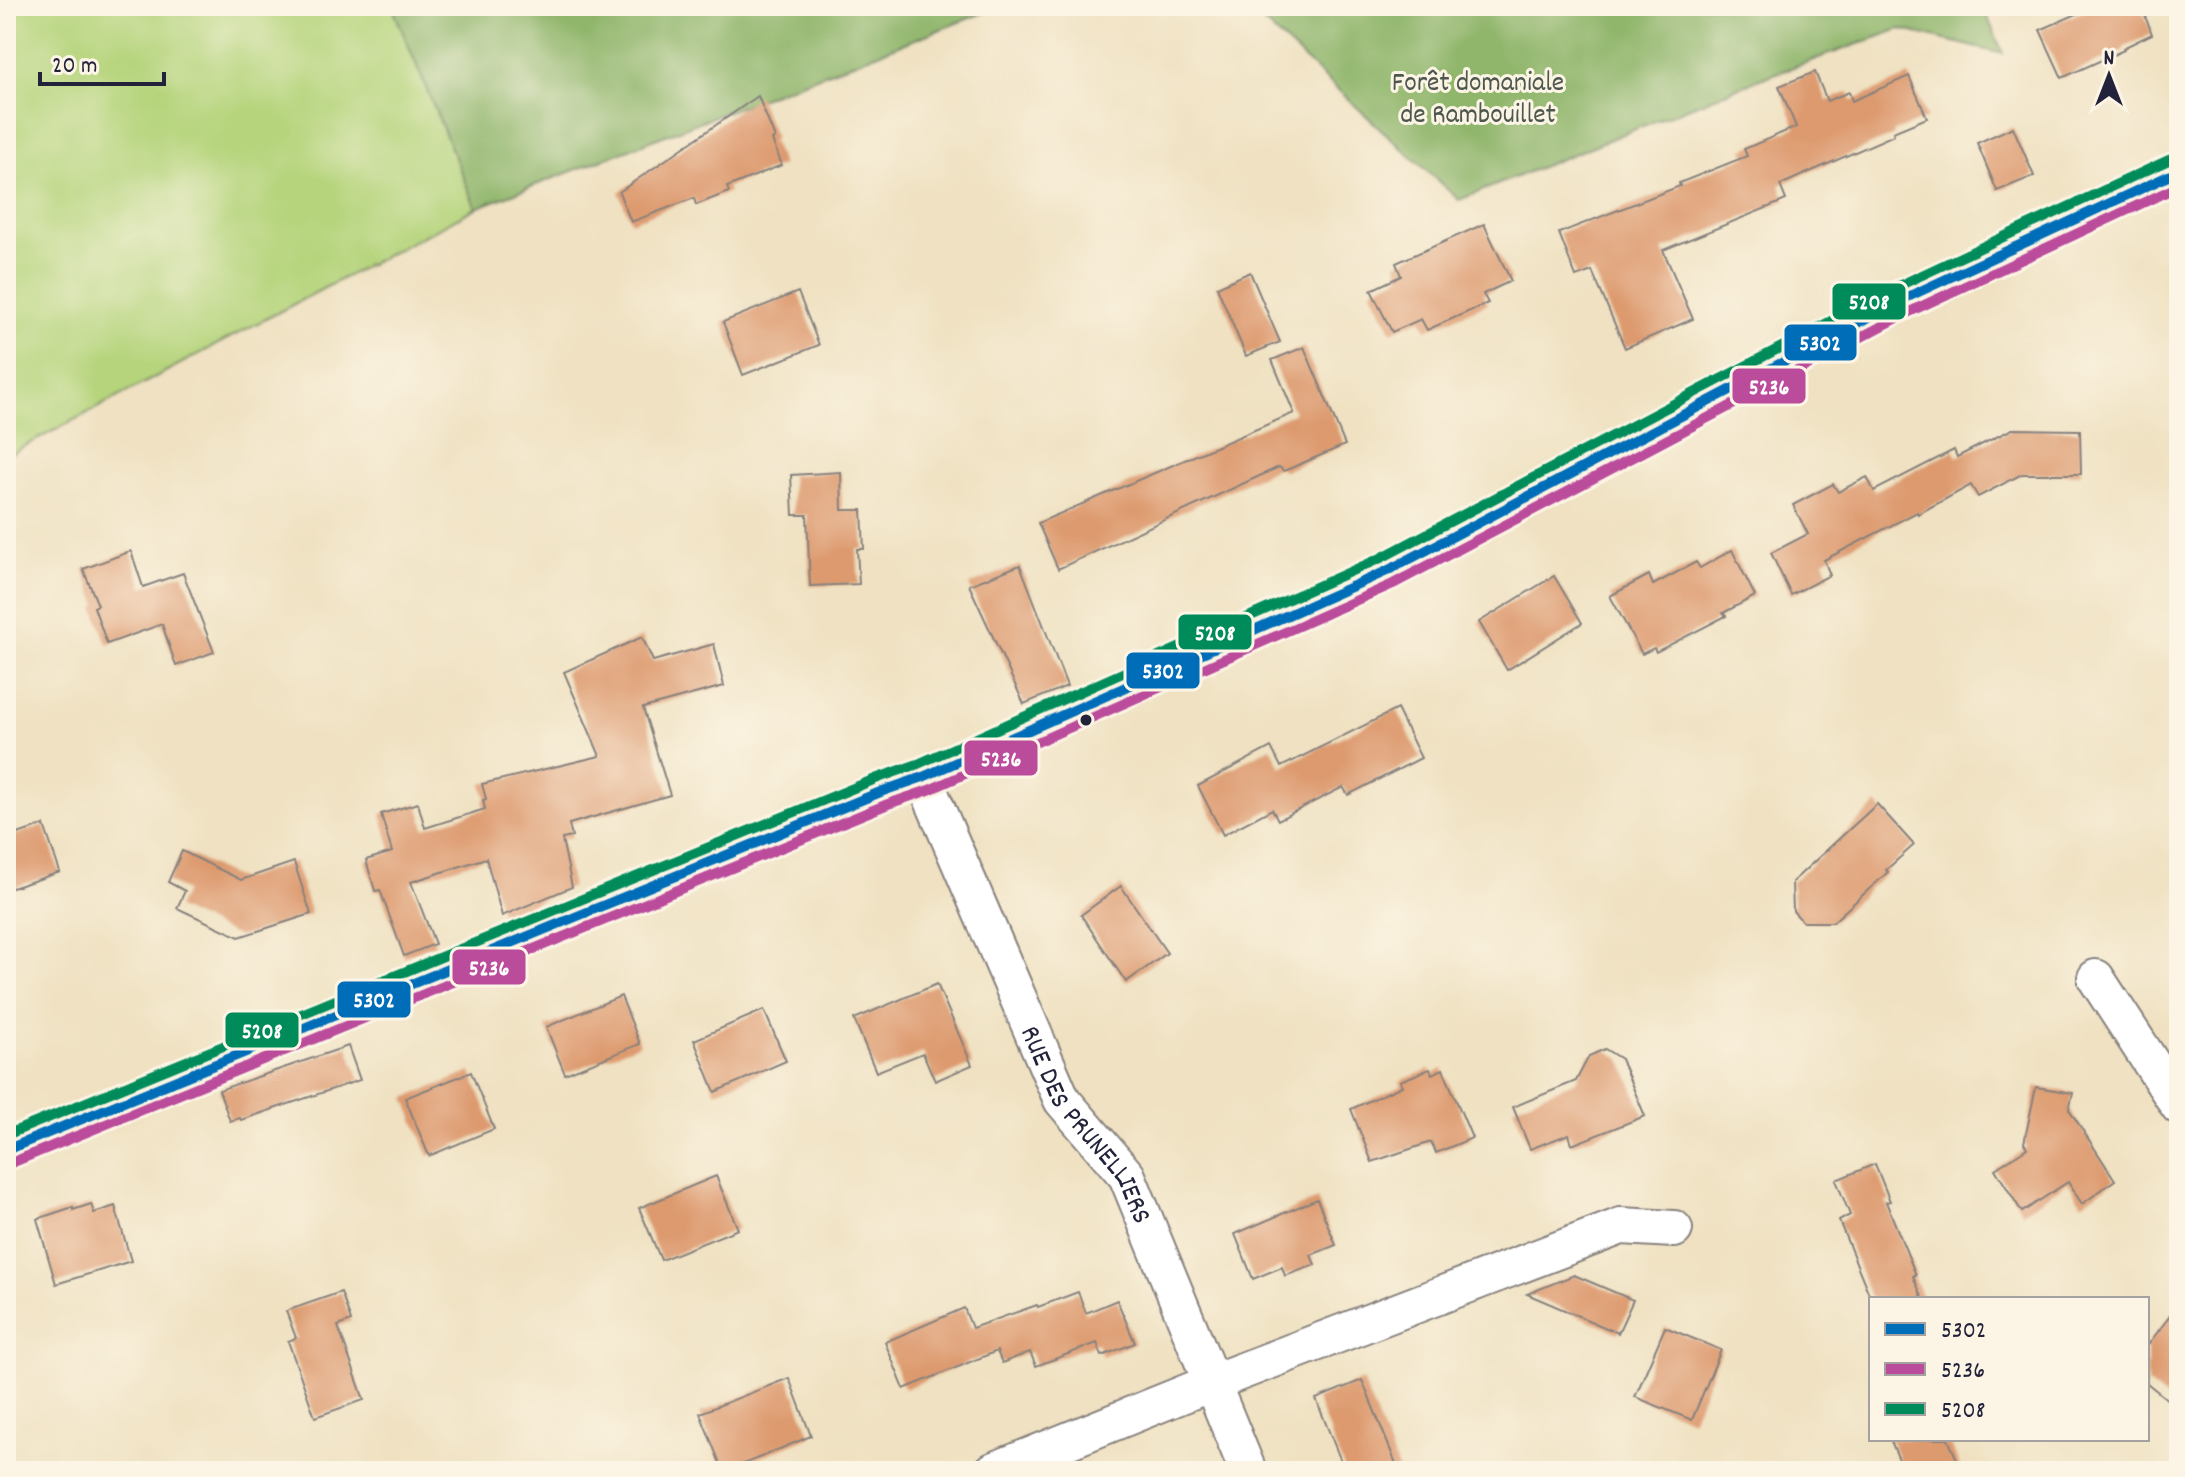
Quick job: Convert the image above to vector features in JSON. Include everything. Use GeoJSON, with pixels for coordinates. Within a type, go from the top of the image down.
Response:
{"type":"FeatureCollection","features":[{"type":"Feature","properties":{"kind":"street"},"geometry":{"type":"LineString","coordinates":[[6,1150],[923,777],[1387,571],[1899,301],[2179,171]]}},
{"type":"Feature","properties":{"kind":"street","name":"RUE DES PRUNELLIERS"},"geometry":{"type":"LineString","coordinates":[[923,777],[1062,1100],[1127,1176],[1248,1471]]}},
{"type":"Feature","properties":{"kind":"street"},"geometry":{"type":"LineString","coordinates":[[2096,978],[2179,1106]]}},
{"type":"Feature","properties":{"kind":"street"},"geometry":{"type":"LineString","coordinates":[[993,1471],[1211,1383],[1621,1226],[1674,1229]]}},
{"type":"Feature","properties":{"kind":"green space"},"geometry":{"type":"Polygon","coordinates":[[[6,6],[392,6],[476,208],[6,456],[6,6]]]}},
{"type":"Feature","properties":{"kind":"green space"},"geometry":{"type":"Polygon","coordinates":[[[392,6],[1001,6],[476,208],[392,6]]]}},
{"type":"Feature","properties":{"kind":"green space","name":"Forêt domaniale de Rambouillet"},"geometry":{"type":"Polygon","coordinates":[[[1246,6],[1983,6],[2003,54],[1900,29],[1757,80],[1459,200],[1246,6]]]}},
{"type":"Feature","properties":{"kind":"building"},"geometry":{"type":"Polygon","coordinates":[[[2095,6],[2141,6],[2152,34],[2062,78],[2040,30],[2095,6]]]}},
{"type":"Feature","properties":{"kind":"building"},"geometry":{"type":"Polygon","coordinates":[[[1815,72],[1827,101],[1849,92],[1852,101],[1909,76],[1927,118],[1780,185],[1786,200],[1663,250],[1693,319],[1625,348],[1592,271],[1576,277],[1559,233],[1680,186],[1679,183],[1747,156],[1744,149],[1796,127],[1779,86],[1815,72]]]}},
{"type":"Feature","properties":{"kind":"building"},"geometry":{"type":"Polygon","coordinates":[[[758,96],[782,165],[727,187],[729,192],[696,205],[694,198],[631,222],[619,192],[758,96]]]}},
{"type":"Feature","properties":{"kind":"building"},"geometry":{"type":"Polygon","coordinates":[[[2013,127],[2034,176],[1997,191],[1977,143],[2013,127]]]}},
{"type":"Feature","properties":{"kind":"building"},"geometry":{"type":"Polygon","coordinates":[[[1484,224],[1511,281],[1483,294],[1488,303],[1427,330],[1421,319],[1392,332],[1371,290],[1401,276],[1396,263],[1484,224]]]}},
{"type":"Feature","properties":{"kind":"building"},"geometry":{"type":"Polygon","coordinates":[[[1250,272],[1280,342],[1246,356],[1217,287],[1250,272]]]}},
{"type":"Feature","properties":{"kind":"building"},"geometry":{"type":"Polygon","coordinates":[[[798,292],[819,345],[743,375],[723,322],[798,292]]]}},
{"type":"Feature","properties":{"kind":"building"},"geometry":{"type":"Polygon","coordinates":[[[1304,347],[1345,445],[1284,471],[1279,467],[1058,569],[1038,523],[1294,413],[1272,360],[1304,347]]]}},
{"type":"Feature","properties":{"kind":"building"},"geometry":{"type":"Polygon","coordinates":[[[2012,429],[2080,430],[2081,474],[2022,474],[1978,497],[1971,485],[1824,560],[1830,575],[1791,595],[1771,553],[1808,534],[1793,505],[1833,484],[1838,492],[1867,477],[1874,491],[1954,450],[1957,457],[2012,429]]]}},
{"type":"Feature","properties":{"kind":"building"},"geometry":{"type":"Polygon","coordinates":[[[841,472],[842,510],[862,510],[864,549],[857,549],[859,584],[810,586],[807,515],[793,515],[791,475],[841,472]]]}},
{"type":"Feature","properties":{"kind":"building"},"geometry":{"type":"Polygon","coordinates":[[[1732,550],[1755,596],[1723,613],[1726,616],[1656,652],[1654,648],[1642,654],[1610,596],[1649,575],[1653,585],[1696,562],[1700,568],[1732,550]]]}},
{"type":"Feature","properties":{"kind":"building"},"geometry":{"type":"Polygon","coordinates":[[[131,551],[143,587],[183,573],[214,652],[176,666],[162,624],[107,644],[94,607],[98,605],[83,569],[131,551]]]}},
{"type":"Feature","properties":{"kind":"building"},"geometry":{"type":"Polygon","coordinates":[[[1020,565],[1067,686],[1024,704],[969,585],[1020,565]]]}},
{"type":"Feature","properties":{"kind":"building"},"geometry":{"type":"Polygon","coordinates":[[[1554,576],[1582,623],[1507,670],[1479,622],[1554,576]]]}},
{"type":"Feature","properties":{"kind":"building"},"geometry":{"type":"Polygon","coordinates":[[[642,637],[653,661],[714,644],[724,686],[643,708],[670,795],[569,824],[572,837],[562,839],[572,887],[502,916],[486,858],[411,882],[435,944],[404,956],[380,890],[375,891],[366,860],[392,852],[381,814],[418,803],[425,828],[485,809],[482,784],[600,756],[564,672],[642,637]]]}},
{"type":"Feature","properties":{"kind":"building"},"geometry":{"type":"Polygon","coordinates":[[[1397,709],[1421,758],[1348,795],[1343,787],[1278,820],[1272,809],[1223,835],[1198,786],[1271,747],[1281,767],[1397,709]]]}},
{"type":"Feature","properties":{"kind":"building"},"geometry":{"type":"Polygon","coordinates":[[[1877,804],[1914,845],[1833,922],[1803,922],[1793,911],[1792,882],[1877,804]]]}},
{"type":"Feature","properties":{"kind":"building"},"geometry":{"type":"Polygon","coordinates":[[[44,825],[60,872],[6,890],[6,838],[44,825]]]}},
{"type":"Feature","properties":{"kind":"building"},"geometry":{"type":"Polygon","coordinates":[[[182,851],[241,880],[294,862],[311,914],[239,937],[177,908],[185,891],[168,882],[182,851]]]}},
{"type":"Feature","properties":{"kind":"building"},"geometry":{"type":"Polygon","coordinates":[[[1121,886],[1167,953],[1126,982],[1081,915],[1121,886]]]}},
{"type":"Feature","properties":{"kind":"building"},"geometry":{"type":"Polygon","coordinates":[[[937,984],[972,1065],[935,1081],[923,1053],[876,1072],[854,1019],[937,984]]]}},
{"type":"Feature","properties":{"kind":"building"},"geometry":{"type":"Polygon","coordinates":[[[621,996],[640,1044],[565,1074],[546,1027],[621,996]]]}},
{"type":"Feature","properties":{"kind":"building"},"geometry":{"type":"Polygon","coordinates":[[[764,1010],[786,1061],[715,1092],[694,1040],[764,1010]]]}},
{"type":"Feature","properties":{"kind":"building"},"geometry":{"type":"Polygon","coordinates":[[[348,1046],[360,1080],[230,1121],[219,1090],[348,1046]]]}},
{"type":"Feature","properties":{"kind":"building"},"geometry":{"type":"Polygon","coordinates":[[[1605,1049],[1621,1059],[1645,1116],[1572,1145],[1569,1134],[1530,1149],[1513,1107],[1576,1081],[1589,1056],[1605,1049]]]}},
{"type":"Feature","properties":{"kind":"building"},"geometry":{"type":"Polygon","coordinates":[[[1430,1069],[1432,1074],[1443,1069],[1472,1138],[1436,1153],[1431,1142],[1372,1162],[1351,1109],[1402,1086],[1400,1081],[1430,1069]]]}},
{"type":"Feature","properties":{"kind":"building"},"geometry":{"type":"Polygon","coordinates":[[[471,1072],[494,1129],[429,1156],[405,1098],[471,1072]]]}},
{"type":"Feature","properties":{"kind":"building"},"geometry":{"type":"Polygon","coordinates":[[[2036,1087],[2073,1093],[2069,1109],[2115,1180],[2082,1204],[2068,1182],[2022,1212],[1995,1169],[2027,1148],[2024,1143],[2036,1087]]]}},
{"type":"Feature","properties":{"kind":"building"},"geometry":{"type":"Polygon","coordinates":[[[1875,1164],[1922,1297],[1870,1297],[1839,1221],[1850,1215],[1836,1180],[1875,1164]]]}},
{"type":"Feature","properties":{"kind":"building"},"geometry":{"type":"Polygon","coordinates":[[[716,1176],[738,1229],[661,1260],[639,1208],[716,1176]]]}},
{"type":"Feature","properties":{"kind":"building"},"geometry":{"type":"Polygon","coordinates":[[[1317,1199],[1336,1245],[1311,1255],[1315,1265],[1285,1276],[1282,1267],[1253,1279],[1235,1234],[1317,1199]]]}},
{"type":"Feature","properties":{"kind":"building"},"geometry":{"type":"Polygon","coordinates":[[[91,1204],[94,1213],[115,1206],[131,1261],[56,1284],[37,1219],[91,1204]]]}},
{"type":"Feature","properties":{"kind":"building"},"geometry":{"type":"Polygon","coordinates":[[[1574,1275],[1633,1300],[1618,1333],[1527,1294],[1574,1275]]]}},
{"type":"Feature","properties":{"kind":"building"},"geometry":{"type":"Polygon","coordinates":[[[341,1292],[351,1321],[338,1326],[364,1400],[315,1417],[288,1341],[296,1338],[286,1311],[341,1292]]]}},
{"type":"Feature","properties":{"kind":"building"},"geometry":{"type":"Polygon","coordinates":[[[1078,1292],[1086,1313],[1117,1300],[1135,1343],[1102,1356],[1097,1343],[1036,1366],[1030,1352],[1002,1363],[997,1351],[904,1389],[885,1342],[964,1308],[972,1328],[1078,1292]]]}},
{"type":"Feature","properties":{"kind":"building"},"geometry":{"type":"Polygon","coordinates":[[[2179,1304],[2179,1409],[2149,1385],[2149,1343],[2179,1304]]]}},
{"type":"Feature","properties":{"kind":"building"},"geometry":{"type":"Polygon","coordinates":[[[1665,1327],[1721,1350],[1692,1420],[1635,1397],[1665,1327]]]}},
{"type":"Feature","properties":{"kind":"building"},"geometry":{"type":"Polygon","coordinates":[[[789,1378],[811,1436],[723,1471],[700,1413],[789,1378]]]}},
{"type":"Feature","properties":{"kind":"building"},"geometry":{"type":"Polygon","coordinates":[[[1362,1380],[1399,1471],[1345,1471],[1316,1399],[1362,1380]]]}},
{"type":"Feature","properties":{"kind":"building"},"geometry":{"type":"Polygon","coordinates":[[[1891,1441],[1949,1441],[1962,1471],[1904,1471],[1891,1441]]]}},
{"type":"Feature","properties":{"kind":"transit line","name":"5208"},"geometry":{"type":"LineString","coordinates":[[6,1135],[918,764],[1381,558],[1892,289],[2173,158]]}},
{"type":"Feature","properties":{"kind":"transit line","name":"5302"},"geometry":{"type":"LineString","coordinates":[[6,1150],[923,777],[1387,571],[1899,301],[2179,171]]}},
{"type":"Feature","properties":{"kind":"transit line","name":"5236"},"geometry":{"type":"LineString","coordinates":[[11,1163],[888,804],[929,790],[1393,584],[1905,314],[2179,186]]}}]}
